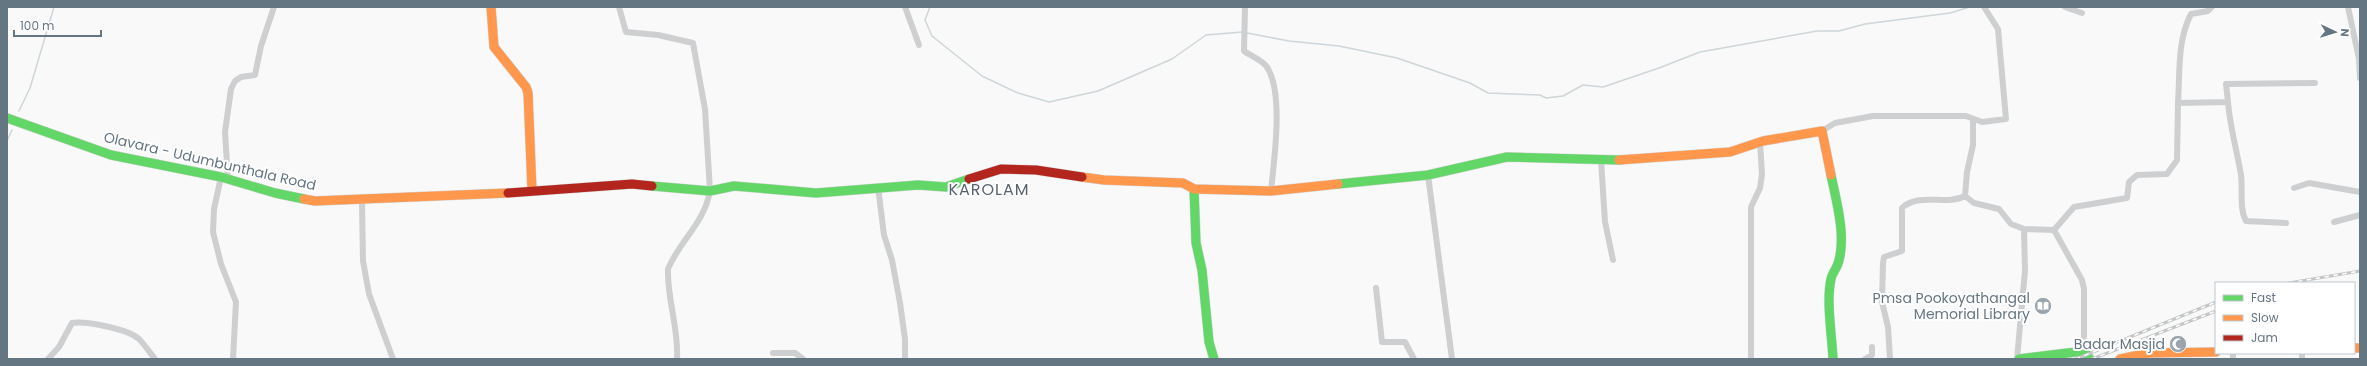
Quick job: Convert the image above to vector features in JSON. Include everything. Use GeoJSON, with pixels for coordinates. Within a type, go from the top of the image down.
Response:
{"type":"FeatureCollection","features":[{"type":"Feature","properties":{"kind":"main road"},"geometry":{"type":"LineString","coordinates":[[491,7],[494,47],[526,87],[528,93],[532,190]]}},
{"type":"Feature","properties":{"kind":"main road","name":"Olavara - Udumbunthala Road"},"geometry":{"type":"LineString","coordinates":[[7,118],[111,155],[154,165],[225,178],[307,200],[362,201],[477,195],[632,184],[710,190],[734,186],[816,193],[854,192],[878,187],[918,185],[946,187],[1001,169],[1036,170],[1104,180],[1183,183],[1194,189],[1271,191],[1428,175],[1507,157],[1601,160],[1730,152],[1760,142],[1822,131]]}},
{"type":"Feature","properties":{"kind":"main road"},"geometry":{"type":"LineString","coordinates":[[1822,131],[1840,220],[1840,258],[1836,271],[1831,278],[1830,297],[1833,359]]}},
{"type":"Feature","properties":{"kind":"main road"},"geometry":{"type":"LineString","coordinates":[[1194,189],[1196,243],[1202,270],[1209,342],[1214,359]]}},
{"type":"Feature","properties":{"kind":"main road"},"geometry":{"type":"LineString","coordinates":[[2018,359],[2084,351],[2088,354],[2090,359]]}},
{"type":"Feature","properties":{"kind":"main road"},"geometry":{"type":"LineString","coordinates":[[2120,359],[2149,353],[2215,352]]}},
{"type":"Feature","properties":{"kind":"street"},"geometry":{"type":"LineString","coordinates":[[234,359],[236,302],[221,264],[213,232],[214,209],[225,178],[225,132],[231,89],[235,81],[241,77],[255,75],[261,46],[274,7]]}},
{"type":"Feature","properties":{"kind":"street"},"geometry":{"type":"LineString","coordinates":[[619,7],[626,32],[658,35],[693,43],[705,109],[710,190],[708,204],[697,225],[668,269],[672,314],[677,330],[677,359]]}},
{"type":"Feature","properties":{"kind":"street"},"geometry":{"type":"LineString","coordinates":[[905,7],[919,45]]}},
{"type":"Feature","properties":{"kind":"street"},"geometry":{"type":"LineString","coordinates":[[1244,7],[1244,51],[1266,66],[1271,77],[1276,101],[1276,143],[1271,191]]}},
{"type":"Feature","properties":{"kind":"street"},"geometry":{"type":"LineString","coordinates":[[2065,7],[2082,13]]}},
{"type":"Feature","properties":{"kind":"street"},"geometry":{"type":"LineString","coordinates":[[2054,230],[2074,207],[2127,198],[2129,182],[2137,175],[2167,174],[2177,160],[2178,103],[2182,40],[2191,14],[2208,11],[2212,7]]}},
{"type":"Feature","properties":{"kind":"street"},"geometry":{"type":"LineString","coordinates":[[2348,7],[2359,59],[2360,78]]}},
{"type":"Feature","properties":{"kind":"street"},"geometry":{"type":"LineString","coordinates":[[1822,131],[1835,123],[1873,116],[1966,116],[1972,119],[1990,122],[2006,119],[1998,29],[1986,8]]}},
{"type":"Feature","properties":{"kind":"street"},"geometry":{"type":"LineString","coordinates":[[2286,223],[2246,221],[2242,214],[2241,176],[2231,134],[2226,84],[2315,83]]}},
{"type":"Feature","properties":{"kind":"street"},"geometry":{"type":"LineString","coordinates":[[2178,103],[2228,102]]}},
{"type":"Feature","properties":{"kind":"street"},"geometry":{"type":"LineString","coordinates":[[1965,196],[1967,172],[1973,146],[1972,119]]}},
{"type":"Feature","properties":{"kind":"street"},"geometry":{"type":"LineString","coordinates":[[1751,359],[1751,207],[1760,188],[1762,174],[1760,142]]}},
{"type":"Feature","properties":{"kind":"street"},"geometry":{"type":"LineString","coordinates":[[1601,160],[1605,222],[1613,260]]}},
{"type":"Feature","properties":{"kind":"street"},"geometry":{"type":"LineString","coordinates":[[1428,175],[1452,359]]}},
{"type":"Feature","properties":{"kind":"street"},"geometry":{"type":"LineString","coordinates":[[2294,188],[2310,183],[2360,192]]}},
{"type":"Feature","properties":{"kind":"street"},"geometry":{"type":"LineString","coordinates":[[878,187],[884,235],[892,260],[900,303],[905,339],[905,359]]}},
{"type":"Feature","properties":{"kind":"street"},"geometry":{"type":"LineString","coordinates":[[1890,359],[1888,327],[1882,302],[1883,263],[1884,257],[1902,251],[1901,216],[1902,208],[1907,203],[1922,200],[1944,200],[1965,196],[1974,203],[1999,209],[2011,224],[2024,229],[2054,230]]}},
{"type":"Feature","properties":{"kind":"street"},"geometry":{"type":"LineString","coordinates":[[362,201],[363,261],[369,294],[393,359]]}},
{"type":"Feature","properties":{"kind":"street"},"geometry":{"type":"LineString","coordinates":[[2334,222],[2360,215]]}},
{"type":"Feature","properties":{"kind":"street"},"geometry":{"type":"LineString","coordinates":[[2018,359],[2025,271],[2024,229]]}},
{"type":"Feature","properties":{"kind":"street"},"geometry":{"type":"LineString","coordinates":[[2054,230],[2083,285],[2084,351]]}},
{"type":"Feature","properties":{"kind":"street"},"geometry":{"type":"LineString","coordinates":[[1376,288],[1382,342],[1405,342],[1414,359]]}},
{"type":"Feature","properties":{"kind":"street"},"geometry":{"type":"LineString","coordinates":[[48,359],[60,347],[72,323],[80,322],[110,327],[138,338],[155,359]]}},
{"type":"Feature","properties":{"kind":"street"},"geometry":{"type":"LineString","coordinates":[[1865,359],[1872,355],[1872,347]]}},
{"type":"Feature","properties":{"kind":"street"},"geometry":{"type":"LineString","coordinates":[[773,353],[795,353],[803,359]]}},
{"type":"Feature","properties":{"kind":"waterway"},"geometry":{"type":"LineString","coordinates":[[19,111],[30,88],[54,7]]}},
{"type":"Feature","properties":{"kind":"waterway"},"geometry":{"type":"LineString","coordinates":[[930,7],[925,20],[932,36],[982,76],[1018,93],[1049,102],[1098,91],[1172,59],[1206,35],[1242,32]]}},
{"type":"Feature","properties":{"kind":"waterway"},"geometry":{"type":"LineString","coordinates":[[1247,33],[1289,41],[1339,46],[1397,58],[1470,83],[1488,93],[1540,95],[1546,98],[1563,96],[1583,85],[1603,87],[1700,52],[1817,31],[1839,31],[1865,24],[1950,13],[1970,7]]}},
{"type":"Feature","properties":{"kind":"waterway"},"geometry":{"type":"LineString","coordinates":[[7,141],[12,130]]}},
{"type":"Feature","properties":{"kind":"railway"},"geometry":{"type":"LineString","coordinates":[[2295,282],[2360,271]]}},
{"type":"Feature","properties":{"kind":"railway"},"geometry":{"type":"LineString","coordinates":[[2076,359],[2215,302]]}},
{"type":"Feature","properties":{"kind":"railway"},"geometry":{"type":"LineString","coordinates":[[2092,359],[2215,311]]}},
{"type":"Feature","properties":{"kind":"traffic: fast"},"geometry":{"type":"LineString","coordinates":[[7,118],[111,155],[221,177],[275,193],[304,199]]}},
{"type":"Feature","properties":{"kind":"traffic: fast"},"geometry":{"type":"LineString","coordinates":[[1338,184],[1428,175],[1507,157],[1619,160]]}},
{"type":"Feature","properties":{"kind":"traffic: fast"},"geometry":{"type":"LineString","coordinates":[[1831,175],[1841,228],[1841,250],[1838,263],[1832,277],[1829,298],[1833,359]]}},
{"type":"Feature","properties":{"kind":"traffic: fast"},"geometry":{"type":"LineString","coordinates":[[652,186],[710,191],[734,186],[816,193],[918,185],[946,187],[969,179]]}},
{"type":"Feature","properties":{"kind":"traffic: fast"},"geometry":{"type":"LineString","coordinates":[[1194,189],[1196,243],[1202,270],[1209,342],[1214,359]]}},
{"type":"Feature","properties":{"kind":"traffic: fast"},"geometry":{"type":"LineString","coordinates":[[2019,359],[2084,351],[2090,359]]}},
{"type":"Feature","properties":{"kind":"traffic: slow"},"geometry":{"type":"LineString","coordinates":[[491,7],[494,47],[526,87],[528,93],[532,190]]}},
{"type":"Feature","properties":{"kind":"traffic: slow"},"geometry":{"type":"LineString","coordinates":[[1619,160],[1730,152],[1763,141],[1822,131],[1831,175]]}},
{"type":"Feature","properties":{"kind":"traffic: slow"},"geometry":{"type":"LineString","coordinates":[[1082,177],[1104,180],[1183,183],[1194,189],[1271,191],[1338,184]]}},
{"type":"Feature","properties":{"kind":"traffic: slow"},"geometry":{"type":"LineString","coordinates":[[304,199],[315,201],[508,193]]}},
{"type":"Feature","properties":{"kind":"traffic: slow"},"geometry":{"type":"LineString","coordinates":[[2355,348],[2360,348]]}},
{"type":"Feature","properties":{"kind":"traffic: slow"},"geometry":{"type":"LineString","coordinates":[[2120,359],[2149,353],[2215,352]]}},
{"type":"Feature","properties":{"kind":"traffic: jam"},"geometry":{"type":"LineString","coordinates":[[969,179],[1001,169],[1036,170],[1082,177]]}},
{"type":"Feature","properties":{"kind":"traffic: jam"},"geometry":{"type":"LineString","coordinates":[[508,193],[632,184],[652,186]]}},
{"type":"Feature","properties":{"kind":"place","name":"Pmsa Pookoyathangal Memorial Library"},"geometry":{"type":"Point","coordinates":[2043,306]}},
{"type":"Feature","properties":{"kind":"place","name":"Badar Masjid"},"geometry":{"type":"Point","coordinates":[2178,344]}},
{"type":"Feature","properties":{"kind":"district","name":"KAROLAM"},"geometry":{"type":"Point","coordinates":[989,189]}}]}
